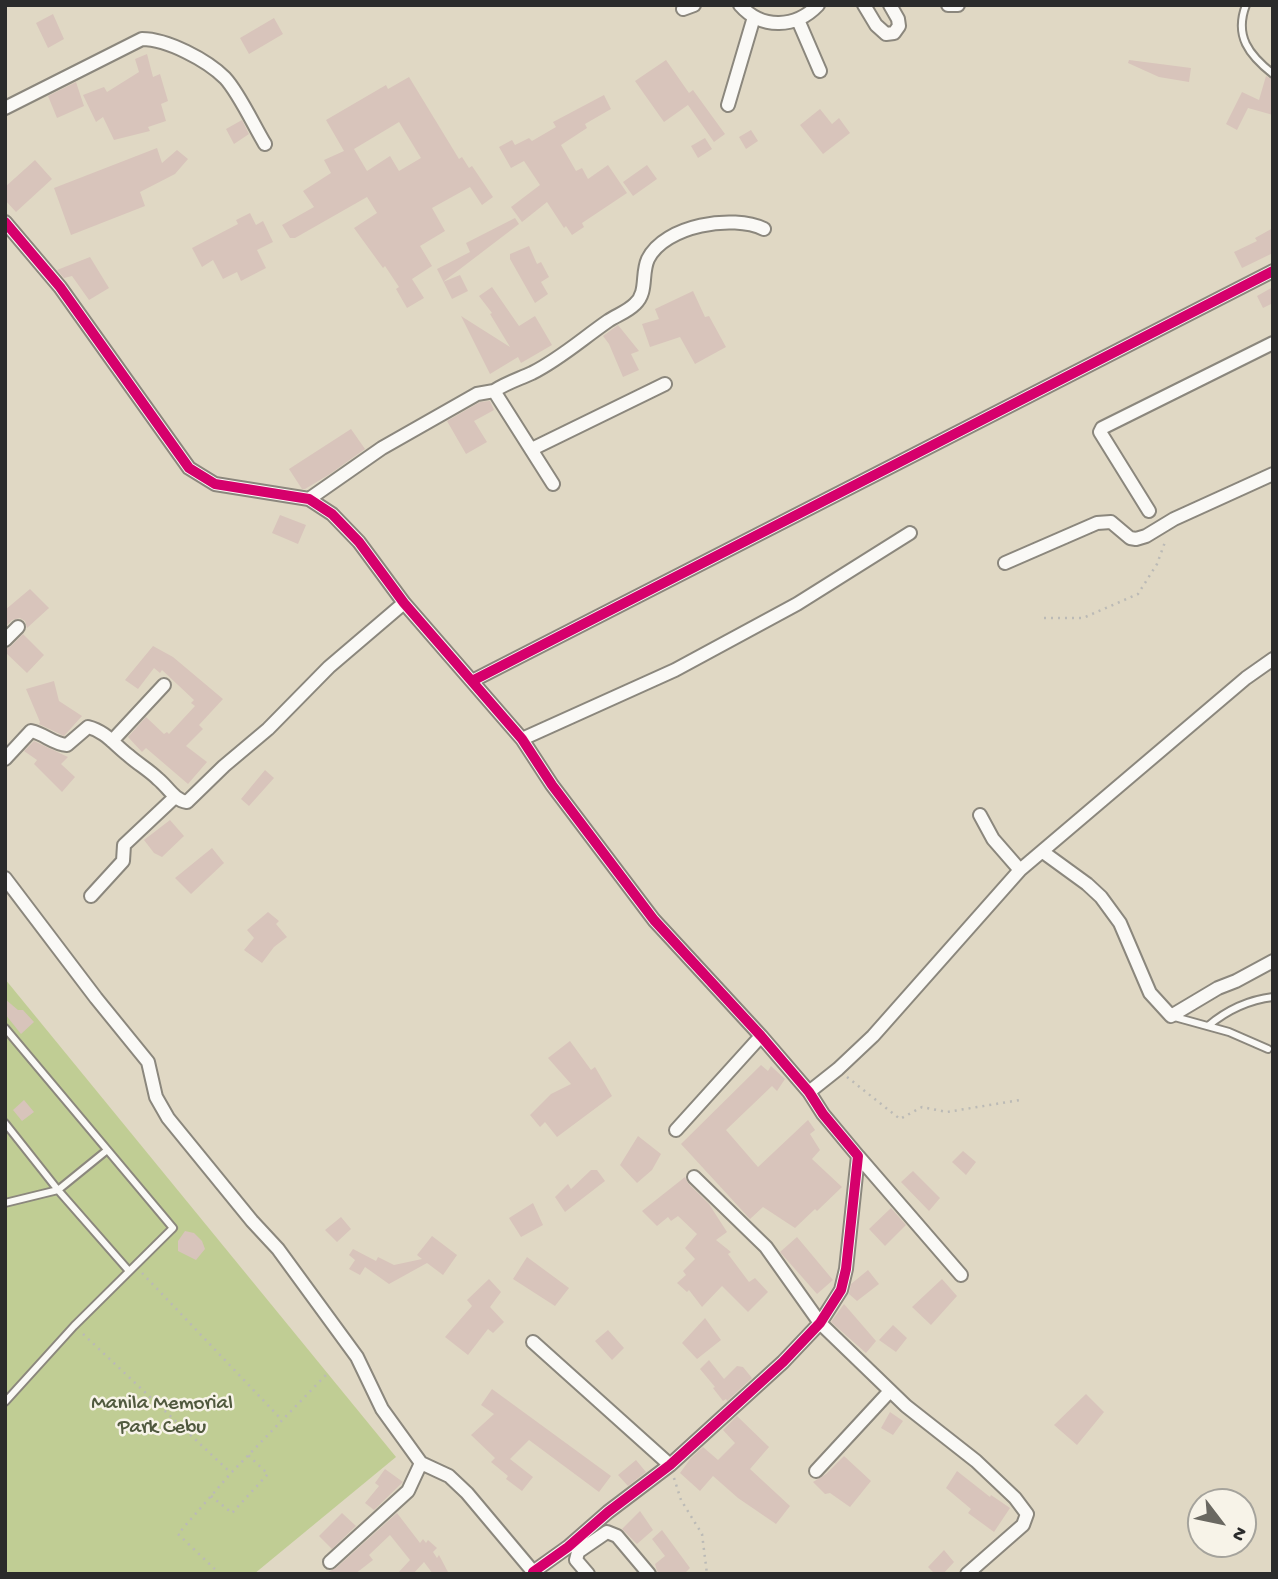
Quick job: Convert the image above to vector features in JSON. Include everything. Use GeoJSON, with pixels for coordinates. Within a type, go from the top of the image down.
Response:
{"type":"FeatureCollection","features":[{"type":"Feature","properties":{"kind":"street"},"geometry":{"type":"LineString","coordinates":[[740,5],[754,17],[776,24],[798,20],[818,5]]}},
{"type":"Feature","properties":{"kind":"street"},"geometry":{"type":"LineString","coordinates":[[864,5],[876,25],[886,34],[894,33],[899,26],[890,5]]}},
{"type":"Feature","properties":{"kind":"street"},"geometry":{"type":"LineString","coordinates":[[948,5],[958,5]]}},
{"type":"Feature","properties":{"kind":"street"},"geometry":{"type":"LineString","coordinates":[[728,105],[754,17]]}},
{"type":"Feature","properties":{"kind":"street"},"geometry":{"type":"LineString","coordinates":[[798,20],[820,71]]}},
{"type":"Feature","properties":{"kind":"street"},"geometry":{"type":"LineString","coordinates":[[5,108],[142,39],[154,39],[176,47],[226,79],[265,144]]}},
{"type":"Feature","properties":{"kind":"street"},"geometry":{"type":"LineString","coordinates":[[5,222],[60,287],[189,468],[215,484],[309,499],[332,514],[359,542],[404,603],[522,739],[552,785],[654,920],[761,1036],[809,1092],[823,1114],[858,1156],[961,1275]]}},
{"type":"Feature","properties":{"kind":"street"},"geometry":{"type":"LineString","coordinates":[[309,499],[382,449],[477,394],[494,391],[563,355],[637,303],[643,291],[644,273],[649,258],[670,238],[718,222],[737,222],[764,229]]}},
{"type":"Feature","properties":{"kind":"street"},"geometry":{"type":"LineString","coordinates":[[472,681],[1273,271]]}},
{"type":"Feature","properties":{"kind":"street"},"geometry":{"type":"LineString","coordinates":[[1149,512],[1100,432],[1102,428],[1273,343]]}},
{"type":"Feature","properties":{"kind":"street"},"geometry":{"type":"LineString","coordinates":[[532,449],[665,384]]}},
{"type":"Feature","properties":{"kind":"street"},"geometry":{"type":"LineString","coordinates":[[494,391],[553,484]]}},
{"type":"Feature","properties":{"kind":"street"},"geometry":{"type":"LineString","coordinates":[[1005,563],[1097,523],[1111,522],[1130,538],[1146,536],[1174,519],[1273,474]]}},
{"type":"Feature","properties":{"kind":"street"},"geometry":{"type":"LineString","coordinates":[[522,739],[675,670],[797,604],[910,533]]}},
{"type":"Feature","properties":{"kind":"street"},"geometry":{"type":"LineString","coordinates":[[5,759],[32,731],[41,733],[58,744],[67,745],[88,727],[112,741],[128,756],[147,768],[174,797],[187,802],[268,729],[329,667],[404,603]]}},
{"type":"Feature","properties":{"kind":"street"},"geometry":{"type":"LineString","coordinates":[[5,640],[18,627]]}},
{"type":"Feature","properties":{"kind":"street"},"geometry":{"type":"LineString","coordinates":[[809,1092],[873,1036],[1020,870],[1246,678],[1273,659]]}},
{"type":"Feature","properties":{"kind":"street"},"geometry":{"type":"LineString","coordinates":[[112,741],[164,685]]}},
{"type":"Feature","properties":{"kind":"street"},"geometry":{"type":"LineString","coordinates":[[91,896],[123,861],[124,845],[174,797]]}},
{"type":"Feature","properties":{"kind":"street"},"geometry":{"type":"LineString","coordinates":[[980,815],[993,839],[1020,870]]}},
{"type":"Feature","properties":{"kind":"street"},"geometry":{"type":"LineString","coordinates":[[1043,852],[1101,897],[1120,923],[1150,993],[1171,1016],[1218,988],[1273,961]]}},
{"type":"Feature","properties":{"kind":"street"},"geometry":{"type":"LineString","coordinates":[[5,878],[148,1062],[156,1097],[168,1118],[251,1221],[278,1249],[357,1357],[382,1409],[421,1463],[449,1476],[534,1573],[670,1465],[783,1362],[820,1323],[841,1290],[846,1269],[858,1156]]}},
{"type":"Feature","properties":{"kind":"street"},"geometry":{"type":"LineString","coordinates":[[676,1130],[761,1036]]}},
{"type":"Feature","properties":{"kind":"street"},"geometry":{"type":"LineString","coordinates":[[694,1177],[765,1247],[820,1323],[890,1391],[976,1461],[1016,1498],[1027,1514],[1023,1525],[967,1574]]}},
{"type":"Feature","properties":{"kind":"street"},"geometry":{"type":"LineString","coordinates":[[533,1342],[670,1465]]}},
{"type":"Feature","properties":{"kind":"street"},"geometry":{"type":"LineString","coordinates":[[816,1471],[890,1391]]}},
{"type":"Feature","properties":{"kind":"street"},"geometry":{"type":"LineString","coordinates":[[330,1562],[408,1491],[421,1463]]}},
{"type":"Feature","properties":{"kind":"street"},"geometry":{"type":"LineString","coordinates":[[588,1574],[576,1560],[578,1552],[607,1532],[617,1536],[649,1574]]}},
{"type":"Feature","properties":{"kind":"lane"},"geometry":{"type":"LineString","coordinates":[[1246,5],[1240,20],[1242,36],[1254,58],[1273,74]]}},
{"type":"Feature","properties":{"kind":"lane"},"geometry":{"type":"LineString","coordinates":[[1208,1026],[1225,1012],[1259,999],[1273,997]]}},
{"type":"Feature","properties":{"kind":"lane"},"geometry":{"type":"LineString","coordinates":[[1171,1016],[1208,1026],[1268,1049]]}},
{"type":"Feature","properties":{"kind":"lane"},"geometry":{"type":"LineString","coordinates":[[5,1028],[173,1228],[74,1326],[5,1402]]}},
{"type":"Feature","properties":{"kind":"lane"},"geometry":{"type":"LineString","coordinates":[[5,1123],[58,1189],[132,1268]]}},
{"type":"Feature","properties":{"kind":"lane"},"geometry":{"type":"LineString","coordinates":[[5,1203],[58,1189],[107,1151]]}},
{"type":"Feature","properties":{"kind":"path"},"geometry":{"type":"LineString","coordinates":[[1044,618],[1083,618],[1138,594],[1157,564],[1166,541]]}},
{"type":"Feature","properties":{"kind":"path"},"geometry":{"type":"LineString","coordinates":[[838,1069],[900,1119],[922,1107],[947,1112],[1020,1100]]}},
{"type":"Feature","properties":{"kind":"path"},"geometry":{"type":"LineString","coordinates":[[132,1268],[282,1420]]}},
{"type":"Feature","properties":{"kind":"path"},"geometry":{"type":"LineString","coordinates":[[74,1326],[231,1473]]}},
{"type":"Feature","properties":{"kind":"path"},"geometry":{"type":"LineString","coordinates":[[220,1574],[178,1534],[231,1473],[326,1375]]}},
{"type":"Feature","properties":{"kind":"path"},"geometry":{"type":"LineString","coordinates":[[211,1496],[232,1513],[268,1474],[248,1455]]}},
{"type":"Feature","properties":{"kind":"path"},"geometry":{"type":"LineString","coordinates":[[670,1465],[681,1500],[702,1534],[707,1574]]}},
{"type":"Feature","properties":{"kind":"green space","name":"Manila Memorial Park Cebu"},"geometry":{"type":"Polygon","coordinates":[[[5,979],[396,1457],[254,1574],[5,1574],[5,979]]]}},
{"type":"Feature","properties":{"kind":"building"},"geometry":{"type":"Polygon","coordinates":[[[53,14],[64,39],[48,48],[36,23],[53,14]]]}},
{"type":"Feature","properties":{"kind":"building"},"geometry":{"type":"Polygon","coordinates":[[[274,18],[283,34],[249,54],[240,38],[274,18]]]}},
{"type":"Feature","properties":{"kind":"building"},"geometry":{"type":"Polygon","coordinates":[[[147,54],[153,77],[160,74],[168,101],[161,104],[166,121],[148,127],[150,131],[114,140],[103,117],[96,122],[83,95],[104,87],[107,92],[139,72],[135,59],[147,54]]]}},
{"type":"Feature","properties":{"kind":"building"},"geometry":{"type":"Polygon","coordinates":[[[666,60],[689,93],[693,90],[725,134],[714,142],[688,105],[664,122],[635,81],[666,60]]]}},
{"type":"Feature","properties":{"kind":"building"},"geometry":{"type":"Polygon","coordinates":[[[1129,60],[1191,68],[1189,82],[1159,77],[1128,63],[1129,60]]]}},
{"type":"Feature","properties":{"kind":"building"},"geometry":{"type":"Polygon","coordinates":[[[1266,76],[1273,80],[1273,115],[1248,108],[1237,130],[1226,124],[1242,92],[1259,100],[1266,76]]]}},
{"type":"Feature","properties":{"kind":"building"},"geometry":{"type":"Polygon","coordinates":[[[409,77],[459,159],[462,157],[469,168],[472,166],[493,197],[482,205],[470,187],[432,208],[445,231],[420,246],[432,266],[412,279],[424,298],[407,308],[396,289],[399,287],[354,228],[377,213],[367,197],[295,238],[290,238],[282,225],[314,207],[303,191],[331,173],[324,160],[344,151],[326,120],[386,85],[388,89],[409,77]],[[399,122],[354,149],[367,171],[390,156],[399,171],[421,158],[399,122]]]}},
{"type":"Feature","properties":{"kind":"building"},"geometry":{"type":"Polygon","coordinates":[[[76,82],[84,106],[57,118],[48,96],[76,82]]]}},
{"type":"Feature","properties":{"kind":"building"},"geometry":{"type":"Polygon","coordinates":[[[604,95],[611,109],[585,124],[587,128],[561,145],[576,171],[582,168],[588,179],[608,165],[627,193],[582,223],[584,227],[572,235],[566,226],[564,228],[547,202],[522,222],[511,207],[540,185],[524,161],[511,168],[499,147],[512,140],[515,145],[529,138],[532,141],[556,127],[553,122],[604,95]]]}},
{"type":"Feature","properties":{"kind":"building"},"geometry":{"type":"Polygon","coordinates":[[[820,109],[832,124],[839,118],[850,133],[823,154],[800,125],[820,109]]]}},
{"type":"Feature","properties":{"kind":"building"},"geometry":{"type":"Polygon","coordinates":[[[242,120],[249,134],[234,144],[226,129],[242,120]]]}},
{"type":"Feature","properties":{"kind":"building"},"geometry":{"type":"Polygon","coordinates":[[[751,130],[758,141],[746,149],[739,137],[751,130]]]}},
{"type":"Feature","properties":{"kind":"building"},"geometry":{"type":"Polygon","coordinates":[[[705,138],[712,149],[698,158],[691,146],[705,138]]]}},
{"type":"Feature","properties":{"kind":"building"},"geometry":{"type":"Polygon","coordinates":[[[157,148],[162,163],[177,150],[188,159],[175,174],[140,192],[145,206],[71,235],[54,188],[157,148]]]}},
{"type":"Feature","properties":{"kind":"building"},"geometry":{"type":"Polygon","coordinates":[[[35,160],[52,179],[16,212],[5,200],[5,187],[35,160]]]}},
{"type":"Feature","properties":{"kind":"building"},"geometry":{"type":"Polygon","coordinates":[[[647,165],[657,179],[633,196],[623,182],[647,165]]]}},
{"type":"Feature","properties":{"kind":"building"},"geometry":{"type":"Polygon","coordinates":[[[250,213],[256,225],[263,221],[273,242],[257,250],[266,268],[241,281],[237,272],[223,279],[213,260],[202,267],[192,248],[238,224],[236,220],[250,213]]]}},
{"type":"Feature","properties":{"kind":"building"},"geometry":{"type":"Polygon","coordinates":[[[515,218],[519,224],[443,282],[437,269],[470,252],[466,243],[515,218]]]}},
{"type":"Feature","properties":{"kind":"building"},"geometry":{"type":"Polygon","coordinates":[[[1273,228],[1273,253],[1242,268],[1234,252],[1257,241],[1255,238],[1273,228]]]}},
{"type":"Feature","properties":{"kind":"building"},"geometry":{"type":"Polygon","coordinates":[[[529,246],[537,264],[541,262],[549,277],[541,282],[548,294],[535,303],[510,259],[510,254],[529,246]]]}},
{"type":"Feature","properties":{"kind":"building"},"geometry":{"type":"Polygon","coordinates":[[[90,257],[109,288],[89,300],[72,276],[64,278],[57,270],[90,257]]]}},
{"type":"Feature","properties":{"kind":"building"},"geometry":{"type":"Polygon","coordinates":[[[460,275],[468,291],[452,299],[443,282],[460,275]]]}},
{"type":"Feature","properties":{"kind":"building"},"geometry":{"type":"Polygon","coordinates":[[[492,287],[519,326],[535,316],[552,345],[521,363],[518,357],[490,374],[461,316],[510,347],[490,314],[492,313],[479,296],[492,287]]]}},
{"type":"Feature","properties":{"kind":"building"},"geometry":{"type":"Polygon","coordinates":[[[1273,287],[1273,303],[1263,308],[1257,296],[1273,287]]]}},
{"type":"Feature","properties":{"kind":"building"},"geometry":{"type":"Polygon","coordinates":[[[693,291],[705,317],[709,316],[726,347],[695,364],[680,337],[650,347],[642,324],[659,319],[655,309],[693,291]]]}},
{"type":"Feature","properties":{"kind":"building"},"geometry":{"type":"Polygon","coordinates":[[[618,325],[639,351],[631,354],[639,370],[623,377],[603,336],[618,325]]]}},
{"type":"Feature","properties":{"kind":"building"},"geometry":{"type":"Polygon","coordinates":[[[490,401],[494,410],[474,421],[487,442],[466,454],[447,421],[480,402],[490,401]]]}},
{"type":"Feature","properties":{"kind":"building"},"geometry":{"type":"Polygon","coordinates":[[[351,429],[365,449],[330,474],[302,489],[289,469],[351,429]]]}},
{"type":"Feature","properties":{"kind":"building"},"geometry":{"type":"Polygon","coordinates":[[[280,515],[306,525],[298,544],[272,533],[280,515]]]}},
{"type":"Feature","properties":{"kind":"building"},"geometry":{"type":"Polygon","coordinates":[[[30,589],[49,608],[27,628],[25,621],[20,618],[12,620],[5,627],[5,610],[30,589]]]}},
{"type":"Feature","properties":{"kind":"building"},"geometry":{"type":"Polygon","coordinates":[[[23,634],[44,655],[27,673],[5,652],[5,649],[23,634]]]}},
{"type":"Feature","properties":{"kind":"building"},"geometry":{"type":"Polygon","coordinates":[[[153,646],[173,657],[223,699],[199,725],[203,729],[186,746],[207,762],[188,784],[146,748],[142,752],[128,737],[146,717],[164,734],[169,734],[195,706],[191,703],[194,700],[162,670],[160,673],[154,668],[138,689],[125,680],[153,646]]]}},
{"type":"Feature","properties":{"kind":"building"},"geometry":{"type":"Polygon","coordinates":[[[54,681],[59,701],[82,716],[64,736],[39,724],[26,689],[54,681]]]}},
{"type":"Feature","properties":{"kind":"building"},"geometry":{"type":"Polygon","coordinates":[[[34,741],[68,757],[61,764],[75,777],[62,792],[34,764],[37,760],[24,751],[34,741]]]}},
{"type":"Feature","properties":{"kind":"building"},"geometry":{"type":"Polygon","coordinates":[[[265,770],[274,778],[249,806],[241,799],[265,770]]]}},
{"type":"Feature","properties":{"kind":"building"},"geometry":{"type":"Polygon","coordinates":[[[170,820],[184,836],[162,857],[154,853],[144,840],[170,820]]]}},
{"type":"Feature","properties":{"kind":"building"},"geometry":{"type":"Polygon","coordinates":[[[212,848],[224,863],[191,894],[175,878],[212,848]]]}},
{"type":"Feature","properties":{"kind":"building"},"geometry":{"type":"Polygon","coordinates":[[[268,912],[279,921],[276,924],[287,937],[274,947],[262,963],[244,950],[254,938],[247,930],[268,912]]]}},
{"type":"Feature","properties":{"kind":"building"},"geometry":{"type":"Polygon","coordinates":[[[5,999],[18,1010],[23,1010],[34,1022],[21,1034],[5,1014],[5,999]]]}},
{"type":"Feature","properties":{"kind":"building"},"geometry":{"type":"Polygon","coordinates":[[[570,1041],[591,1070],[595,1067],[612,1096],[557,1137],[545,1122],[540,1127],[530,1115],[551,1094],[571,1084],[548,1058],[570,1041]]]}},
{"type":"Feature","properties":{"kind":"building"},"geometry":{"type":"Polygon","coordinates":[[[761,1065],[768,1071],[771,1066],[785,1079],[777,1091],[772,1086],[726,1130],[758,1167],[808,1120],[815,1130],[810,1134],[820,1150],[812,1159],[842,1187],[795,1228],[763,1207],[750,1219],[681,1144],[761,1065]]]}},
{"type":"Feature","properties":{"kind":"building"},"geometry":{"type":"Polygon","coordinates":[[[24,1100],[34,1112],[22,1121],[13,1110],[24,1100]]]}},
{"type":"Feature","properties":{"kind":"building"},"geometry":{"type":"Polygon","coordinates":[[[638,1136],[661,1154],[652,1170],[637,1183],[620,1165],[638,1136]]]}},
{"type":"Feature","properties":{"kind":"building"},"geometry":{"type":"Polygon","coordinates":[[[963,1151],[976,1162],[966,1175],[952,1162],[963,1151]]]}},
{"type":"Feature","properties":{"kind":"building"},"geometry":{"type":"Polygon","coordinates":[[[591,1170],[597,1170],[605,1181],[565,1212],[555,1197],[568,1184],[571,1189],[591,1170]]]}},
{"type":"Feature","properties":{"kind":"building"},"geometry":{"type":"Polygon","coordinates":[[[913,1171],[940,1198],[929,1211],[901,1182],[913,1171]]]}},
{"type":"Feature","properties":{"kind":"building"},"geometry":{"type":"Polygon","coordinates":[[[685,1177],[709,1204],[727,1232],[716,1240],[731,1252],[728,1254],[749,1282],[755,1278],[768,1292],[748,1312],[722,1286],[702,1307],[689,1290],[687,1292],[677,1283],[686,1275],[683,1271],[695,1259],[685,1248],[697,1234],[678,1216],[671,1221],[668,1217],[657,1226],[642,1211],[685,1177]]]}},
{"type":"Feature","properties":{"kind":"building"},"geometry":{"type":"Polygon","coordinates":[[[533,1203],[543,1225],[521,1237],[509,1218],[533,1203]]]}},
{"type":"Feature","properties":{"kind":"building"},"geometry":{"type":"Polygon","coordinates":[[[891,1208],[906,1225],[885,1246],[869,1229],[891,1208]]]}},
{"type":"Feature","properties":{"kind":"building"},"geometry":{"type":"Polygon","coordinates":[[[341,1217],[351,1229],[337,1242],[325,1230],[341,1217]]]}},
{"type":"Feature","properties":{"kind":"building"},"geometry":{"type":"Polygon","coordinates":[[[185,1231],[194,1233],[202,1241],[205,1249],[196,1260],[178,1251],[178,1241],[185,1231]]]}},
{"type":"Feature","properties":{"kind":"building"},"geometry":{"type":"Polygon","coordinates":[[[432,1236],[457,1255],[443,1275],[427,1263],[389,1284],[365,1267],[360,1275],[349,1269],[355,1260],[349,1255],[353,1249],[376,1261],[378,1257],[394,1265],[422,1259],[417,1255],[432,1236]]]}},
{"type":"Feature","properties":{"kind":"building"},"geometry":{"type":"Polygon","coordinates":[[[797,1237],[833,1280],[817,1294],[780,1252],[797,1237]]]}},
{"type":"Feature","properties":{"kind":"building"},"geometry":{"type":"Polygon","coordinates":[[[527,1257],[569,1288],[555,1306],[513,1279],[527,1257]]]}},
{"type":"Feature","properties":{"kind":"building"},"geometry":{"type":"Polygon","coordinates":[[[868,1270],[879,1284],[857,1301],[849,1294],[851,1284],[868,1270]]]}},
{"type":"Feature","properties":{"kind":"building"},"geometry":{"type":"Polygon","coordinates":[[[489,1279],[501,1292],[490,1307],[504,1322],[493,1333],[488,1329],[468,1355],[445,1337],[472,1306],[467,1300],[489,1279]]]}},
{"type":"Feature","properties":{"kind":"building"},"geometry":{"type":"Polygon","coordinates":[[[942,1279],[957,1296],[931,1325],[912,1307],[942,1279]]]}},
{"type":"Feature","properties":{"kind":"building"},"geometry":{"type":"Polygon","coordinates":[[[844,1304],[876,1341],[866,1353],[831,1322],[844,1304]]]}},
{"type":"Feature","properties":{"kind":"building"},"geometry":{"type":"Polygon","coordinates":[[[705,1318],[721,1340],[697,1359],[682,1343],[705,1318]]]}},
{"type":"Feature","properties":{"kind":"building"},"geometry":{"type":"Polygon","coordinates":[[[893,1325],[907,1338],[896,1352],[879,1340],[893,1325]]]}},
{"type":"Feature","properties":{"kind":"building"},"geometry":{"type":"Polygon","coordinates":[[[608,1330],[624,1348],[612,1360],[595,1341],[608,1330]]]}},
{"type":"Feature","properties":{"kind":"building"},"geometry":{"type":"Polygon","coordinates":[[[709,1360],[724,1379],[737,1366],[743,1367],[752,1378],[727,1401],[723,1401],[700,1369],[709,1360]]]}},
{"type":"Feature","properties":{"kind":"building"},"geometry":{"type":"Polygon","coordinates":[[[492,1389],[611,1476],[599,1492],[529,1440],[510,1459],[533,1477],[522,1491],[506,1479],[508,1476],[491,1462],[495,1458],[471,1435],[494,1414],[481,1405],[492,1389]]]}},
{"type":"Feature","properties":{"kind":"building"},"geometry":{"type":"Polygon","coordinates":[[[1086,1394],[1104,1412],[1077,1445],[1054,1425],[1086,1394]]]}},
{"type":"Feature","properties":{"kind":"building"},"geometry":{"type":"Polygon","coordinates":[[[890,1412],[903,1421],[893,1435],[881,1428],[890,1412]]]}},
{"type":"Feature","properties":{"kind":"building"},"geometry":{"type":"Polygon","coordinates":[[[737,1416],[769,1447],[750,1469],[790,1506],[776,1524],[738,1498],[713,1476],[700,1491],[680,1473],[703,1447],[718,1460],[735,1443],[723,1430],[737,1416]]]}},
{"type":"Feature","properties":{"kind":"building"},"geometry":{"type":"Polygon","coordinates":[[[844,1456],[871,1481],[850,1507],[830,1493],[825,1494],[813,1482],[826,1474],[844,1456]]]}},
{"type":"Feature","properties":{"kind":"building"},"geometry":{"type":"Polygon","coordinates":[[[636,1460],[646,1472],[628,1486],[618,1475],[636,1460]]]}},
{"type":"Feature","properties":{"kind":"building"},"geometry":{"type":"Polygon","coordinates":[[[385,1469],[403,1482],[374,1510],[365,1503],[379,1486],[375,1483],[385,1469]]]}},
{"type":"Feature","properties":{"kind":"building"},"geometry":{"type":"Polygon","coordinates":[[[957,1471],[990,1497],[991,1495],[1010,1508],[994,1532],[968,1513],[971,1509],[946,1488],[957,1471]]]}},
{"type":"Feature","properties":{"kind":"building"},"geometry":{"type":"Polygon","coordinates":[[[640,1511],[653,1530],[637,1544],[622,1529],[640,1511]]]}},
{"type":"Feature","properties":{"kind":"building"},"geometry":{"type":"Polygon","coordinates":[[[342,1513],[356,1526],[332,1549],[319,1536],[342,1513]]]}},
{"type":"Feature","properties":{"kind":"building"},"geometry":{"type":"Polygon","coordinates":[[[397,1513],[420,1543],[423,1539],[426,1543],[428,1540],[437,1548],[433,1552],[437,1558],[439,1555],[449,1574],[433,1574],[424,1562],[413,1574],[397,1574],[410,1560],[390,1535],[369,1555],[373,1560],[355,1574],[324,1574],[336,1568],[397,1513]]]}},
{"type":"Feature","properties":{"kind":"building"},"geometry":{"type":"Polygon","coordinates":[[[662,1530],[690,1568],[684,1574],[660,1574],[657,1571],[655,1564],[665,1556],[652,1539],[662,1530]]]}},
{"type":"Feature","properties":{"kind":"building"},"geometry":{"type":"Polygon","coordinates":[[[944,1550],[954,1562],[943,1574],[935,1574],[928,1567],[944,1550]]]}},
{"type":"Feature","properties":{"kind":"cycle path"},"geometry":{"type":"LineString","coordinates":[[5,222],[60,287],[189,468],[215,484],[309,499],[332,514],[359,542],[404,603],[522,739],[552,785],[654,920],[761,1036],[809,1092],[823,1114],[858,1156],[846,1269],[841,1290],[820,1323],[783,1362],[670,1465],[533,1572]]}},
{"type":"Feature","properties":{"kind":"cycle path"},"geometry":{"type":"LineString","coordinates":[[472,681],[1273,271]]}}]}
